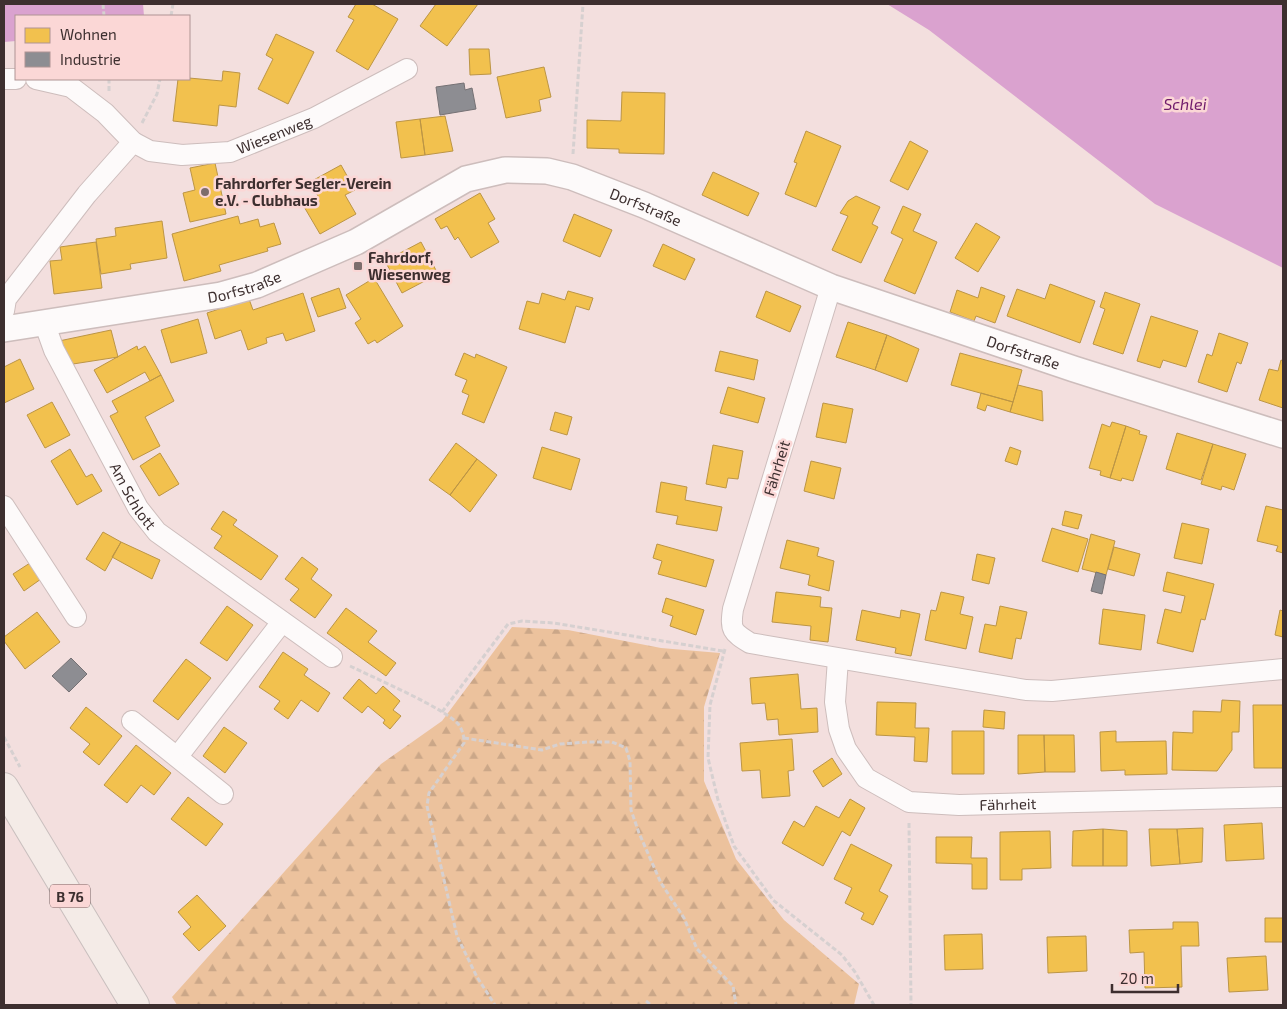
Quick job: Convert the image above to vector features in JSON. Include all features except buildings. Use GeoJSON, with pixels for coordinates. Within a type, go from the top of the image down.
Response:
{"type":"FeatureCollection","features":[{"type":"Feature","properties":{"kind":"main road","name":"B 76"},"geometry":{"type":"LineString","coordinates":[[4,787],[135,1005]]}},
{"type":"Feature","properties":{"kind":"street","name":"Wiesenweg"},"geometry":{"type":"LineString","coordinates":[[40,80],[71,87],[105,113],[133,142],[150,151],[182,155],[230,152],[314,118],[407,69]]}},
{"type":"Feature","properties":{"kind":"street"},"geometry":{"type":"LineString","coordinates":[[4,311],[6,299],[87,194],[133,142]]}},
{"type":"Feature","properties":{"kind":"street","name":"Dorfstraße"},"geometry":{"type":"LineString","coordinates":[[4,329],[221,295],[257,285],[356,242],[466,179],[505,170],[547,171],[572,177],[644,205],[831,287],[1283,435]]}},
{"type":"Feature","properties":{"kind":"street","name":"Fährheit"},"geometry":{"type":"LineString","coordinates":[[736,634],[731,625],[733,609],[831,287]]}},
{"type":"Feature","properties":{"kind":"street","name":"Am Schlott"},"geometry":{"type":"LineString","coordinates":[[44,322],[54,350],[138,508],[158,532],[332,656]]}},
{"type":"Feature","properties":{"kind":"street"},"geometry":{"type":"LineString","coordinates":[[4,506],[76,617]]}},
{"type":"Feature","properties":{"kind":"street"},"geometry":{"type":"LineString","coordinates":[[178,756],[282,622]]}},
{"type":"Feature","properties":{"kind":"street"},"geometry":{"type":"LineString","coordinates":[[736,634],[750,643],[1026,690],[1052,691],[1283,669]]}},
{"type":"Feature","properties":{"kind":"street","name":"Fährheit"},"geometry":{"type":"LineString","coordinates":[[838,659],[835,702],[839,729],[846,749],[866,778],[909,802],[959,805],[1283,797]]}},
{"type":"Feature","properties":{"kind":"street"},"geometry":{"type":"LineString","coordinates":[[132,721],[223,794]]}},
{"type":"Feature","properties":{"kind":"path"},"geometry":{"type":"LineString","coordinates":[[572,177],[583,4]]}},
{"type":"Feature","properties":{"kind":"path"},"geometry":{"type":"LineString","coordinates":[[133,142],[157,94],[160,80]]}},
{"type":"Feature","properties":{"kind":"path"},"geometry":{"type":"LineString","coordinates":[[442,712],[508,624],[554,623],[724,651]]}},
{"type":"Feature","properties":{"kind":"path"},"geometry":{"type":"LineString","coordinates":[[736,634],[724,651],[710,705],[708,758],[718,800],[734,846],[773,900],[842,955],[855,972],[874,1005]]}},
{"type":"Feature","properties":{"kind":"path"},"geometry":{"type":"LineString","coordinates":[[332,656],[442,712],[459,724],[464,743],[429,793],[427,806],[457,936],[477,977],[495,1005]]}},
{"type":"Feature","properties":{"kind":"path"},"geometry":{"type":"LineString","coordinates":[[464,738],[542,750],[560,744],[588,742],[612,742],[626,748],[630,761],[631,810],[639,832],[661,883],[684,918],[697,949],[733,986],[736,1005]]}},
{"type":"Feature","properties":{"kind":"path"},"geometry":{"type":"LineString","coordinates":[[909,802],[911,1005]]}},
{"type":"Feature","properties":{"kind":"path"},"geometry":{"type":"LineString","coordinates":[[646,1001],[651,1005]]}},
{"type":"Feature","properties":{"kind":"green space"},"geometry":{"type":"Polygon","coordinates":[[[512,627],[568,630],[661,648],[720,653],[704,707],[704,781],[736,859],[784,920],[859,984],[854,1005],[177,1005],[172,997],[381,764],[442,721],[512,627]]]}},
{"type":"Feature","properties":{"kind":"water"},"geometry":{"type":"Polygon","coordinates":[[[4,4],[143,4],[144,15],[15,15],[15,41],[4,42],[4,4]]]}},
{"type":"Feature","properties":{"kind":"water","name":"Schlei"},"geometry":{"type":"Polygon","coordinates":[[[887,4],[1283,4],[1283,268],[1155,204],[929,30],[887,4]]]}},
{"type":"Feature","properties":{"kind":"place","name":"Fahrdorfer Segler-Verein e.V. - Clubhaus"},"geometry":{"type":"Point","coordinates":[205,192]}},
{"type":"Feature","properties":{"kind":"place","name":"Fahrdorf, Wiesenweg"},"geometry":{"type":"Point","coordinates":[358,266]}}]}
